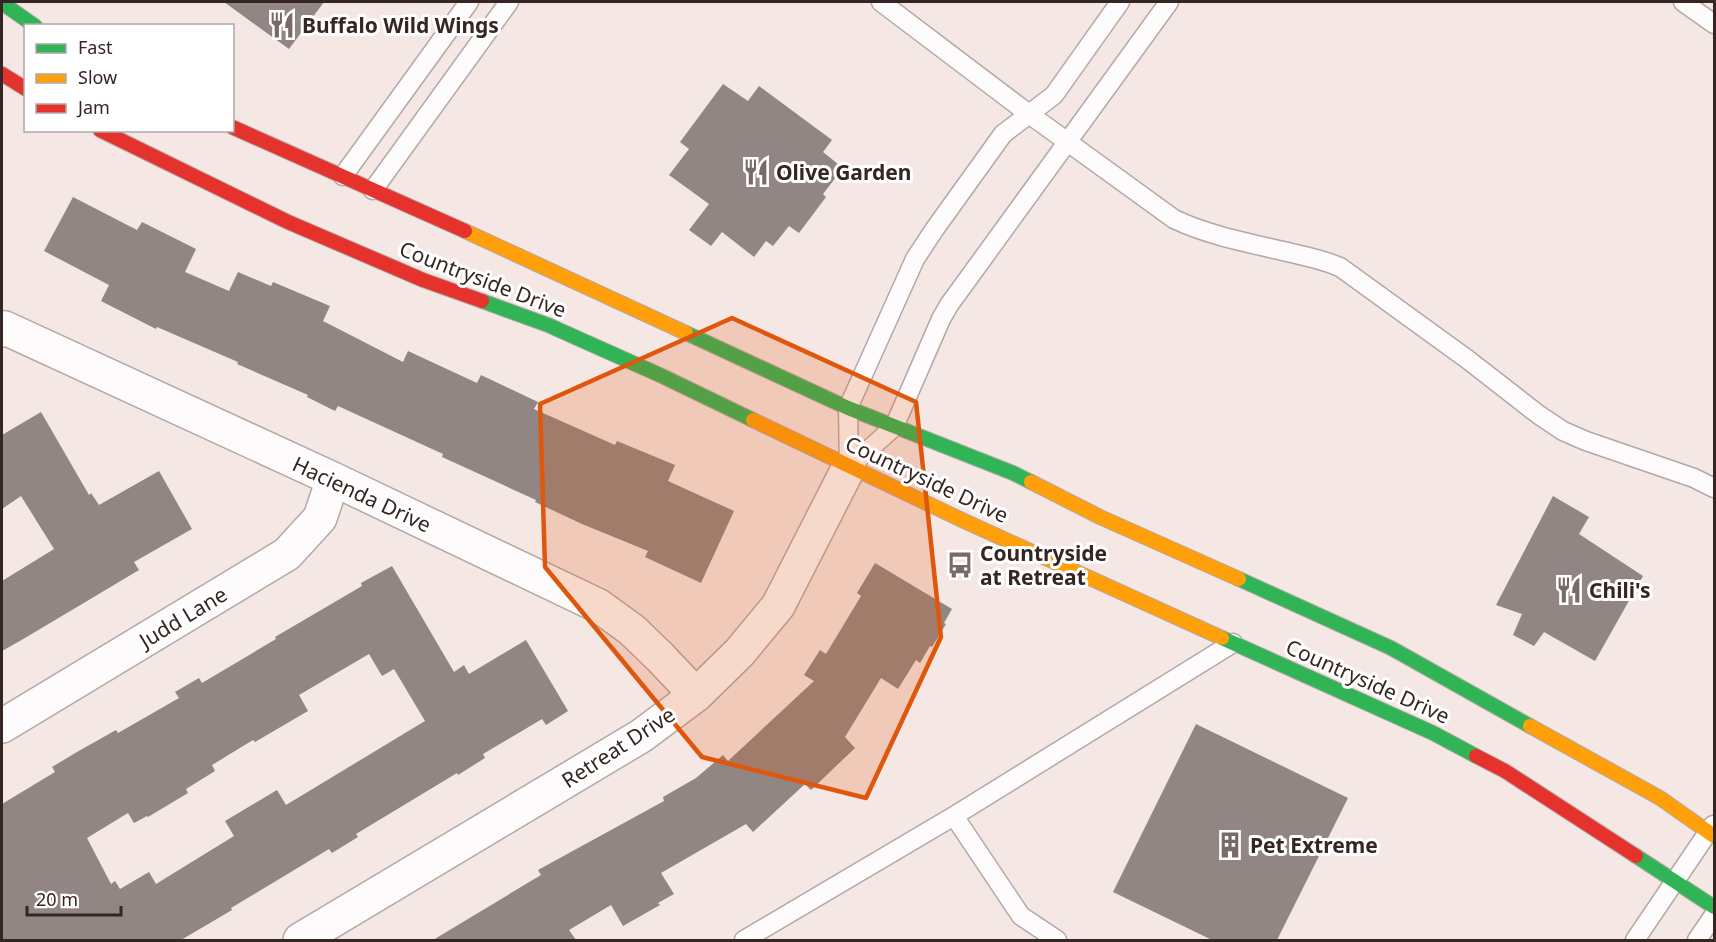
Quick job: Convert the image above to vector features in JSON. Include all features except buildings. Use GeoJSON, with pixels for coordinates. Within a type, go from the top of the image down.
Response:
{"type":"FeatureCollection","features":[{"type":"Feature","properties":{"kind":"street"},"geometry":{"type":"LineString","coordinates":[[2,3],[32,24]]}},
{"type":"Feature","properties":{"kind":"street"},"geometry":{"type":"LineString","coordinates":[[2,74],[24,88]]}},
{"type":"Feature","properties":{"kind":"street","name":"Countryside Drive"},"geometry":{"type":"LineString","coordinates":[[234,128],[504,248],[848,408],[1013,472],[1100,517],[1391,648],[1660,798],[1712,830]]}},
{"type":"Feature","properties":{"kind":"street","name":"Countryside Drive"},"geometry":{"type":"LineString","coordinates":[[104,132],[288,222],[423,280],[548,325],[662,376],[849,467],[1433,733],[1505,771],[1714,907]]}},
{"type":"Feature","properties":{"kind":"street","name":"Hacienda Drive"},"geometry":{"type":"LineString","coordinates":[[3,329],[333,479],[599,606],[632,630],[696,695]]}},
{"type":"Feature","properties":{"kind":"street","name":"Retreat Drive"},"geometry":{"type":"LineString","coordinates":[[300,940],[641,736],[696,695],[739,653],[778,606],[849,467]]}},
{"type":"Feature","properties":{"kind":"street","name":"Judd Lane"},"geometry":{"type":"LineString","coordinates":[[2,726],[287,554],[320,518],[333,479]]}},
{"type":"Feature","properties":{"kind":"lane"},"geometry":{"type":"LineString","coordinates":[[343,176],[469,2]]}},
{"type":"Feature","properties":{"kind":"lane"},"geometry":{"type":"LineString","coordinates":[[373,190],[509,2]]}},
{"type":"Feature","properties":{"kind":"lane"},"geometry":{"type":"LineString","coordinates":[[881,2],[1168,215],[1181,222],[1212,232],[1322,260],[1340,267],[1563,431],[1694,478],[1714,488]]}},
{"type":"Feature","properties":{"kind":"lane"},"geometry":{"type":"LineString","coordinates":[[849,467],[848,408],[906,277],[924,245],[1003,134],[1053,95],[1120,2]]}},
{"type":"Feature","properties":{"kind":"lane"},"geometry":{"type":"LineString","coordinates":[[849,467],[894,427],[949,305],[1169,2]]}},
{"type":"Feature","properties":{"kind":"lane"},"geometry":{"type":"LineString","coordinates":[[1683,2],[1714,24]]}},
{"type":"Feature","properties":{"kind":"lane"},"geometry":{"type":"LineString","coordinates":[[744,940],[954,816],[1233,643]]}},
{"type":"Feature","properties":{"kind":"lane"},"geometry":{"type":"LineString","coordinates":[[954,816],[1021,916],[1057,940]]}},
{"type":"Feature","properties":{"kind":"lane"},"geometry":{"type":"LineString","coordinates":[[1635,940],[1712,830]]}},
{"type":"Feature","properties":{"kind":"lane"},"geometry":{"type":"LineString","coordinates":[[1697,940],[1714,915]]}},
{"type":"Feature","properties":{"kind":"highlighted area"},"geometry":{"type":"Polygon","coordinates":[[[732,318],[916,402],[941,637],[866,798],[702,757],[545,567],[540,404],[732,318]]]}},
{"type":"Feature","properties":{"kind":"traffic: fast"},"geometry":{"type":"LineString","coordinates":[[2,3],[32,24]]}},
{"type":"Feature","properties":{"kind":"traffic: fast"},"geometry":{"type":"LineString","coordinates":[[482,301],[548,325],[753,420]]}},
{"type":"Feature","properties":{"kind":"traffic: fast"},"geometry":{"type":"LineString","coordinates":[[686,333],[848,408],[1031,482]]}},
{"type":"Feature","properties":{"kind":"traffic: fast"},"geometry":{"type":"LineString","coordinates":[[1239,579],[1391,648],[1530,726]]}},
{"type":"Feature","properties":{"kind":"traffic: fast"},"geometry":{"type":"LineString","coordinates":[[1222,638],[1433,733],[1476,756]]}},
{"type":"Feature","properties":{"kind":"traffic: fast"},"geometry":{"type":"LineString","coordinates":[[1636,856],[1714,907]]}},
{"type":"Feature","properties":{"kind":"traffic: slow"},"geometry":{"type":"LineString","coordinates":[[465,231],[686,333]]}},
{"type":"Feature","properties":{"kind":"traffic: slow"},"geometry":{"type":"LineString","coordinates":[[753,420],[962,520],[1222,638]]}},
{"type":"Feature","properties":{"kind":"traffic: slow"},"geometry":{"type":"LineString","coordinates":[[1031,482],[1100,517],[1239,579]]}},
{"type":"Feature","properties":{"kind":"traffic: slow"},"geometry":{"type":"LineString","coordinates":[[1530,726],[1660,798],[1714,836]]}},
{"type":"Feature","properties":{"kind":"traffic: jam"},"geometry":{"type":"LineString","coordinates":[[2,74],[24,88]]}},
{"type":"Feature","properties":{"kind":"traffic: jam"},"geometry":{"type":"LineString","coordinates":[[234,128],[465,231]]}},
{"type":"Feature","properties":{"kind":"traffic: jam"},"geometry":{"type":"LineString","coordinates":[[104,132],[288,222],[423,280],[482,301]]}},
{"type":"Feature","properties":{"kind":"traffic: jam"},"geometry":{"type":"LineString","coordinates":[[1476,756],[1505,771],[1636,856]]}},
{"type":"Feature","properties":{"kind":"place","name":"Buffalo Wild Wings"},"geometry":{"type":"Point","coordinates":[282,25]}},
{"type":"Feature","properties":{"kind":"place","name":"Olive Garden"},"geometry":{"type":"Point","coordinates":[756,172]}},
{"type":"Feature","properties":{"kind":"place","name":"Countryside at Retreat"},"geometry":{"type":"Point","coordinates":[960,565]}},
{"type":"Feature","properties":{"kind":"place","name":"Chili's"},"geometry":{"type":"Point","coordinates":[1569,590]}},
{"type":"Feature","properties":{"kind":"place","name":"Pet Extreme"},"geometry":{"type":"Point","coordinates":[1230,845]}}]}
